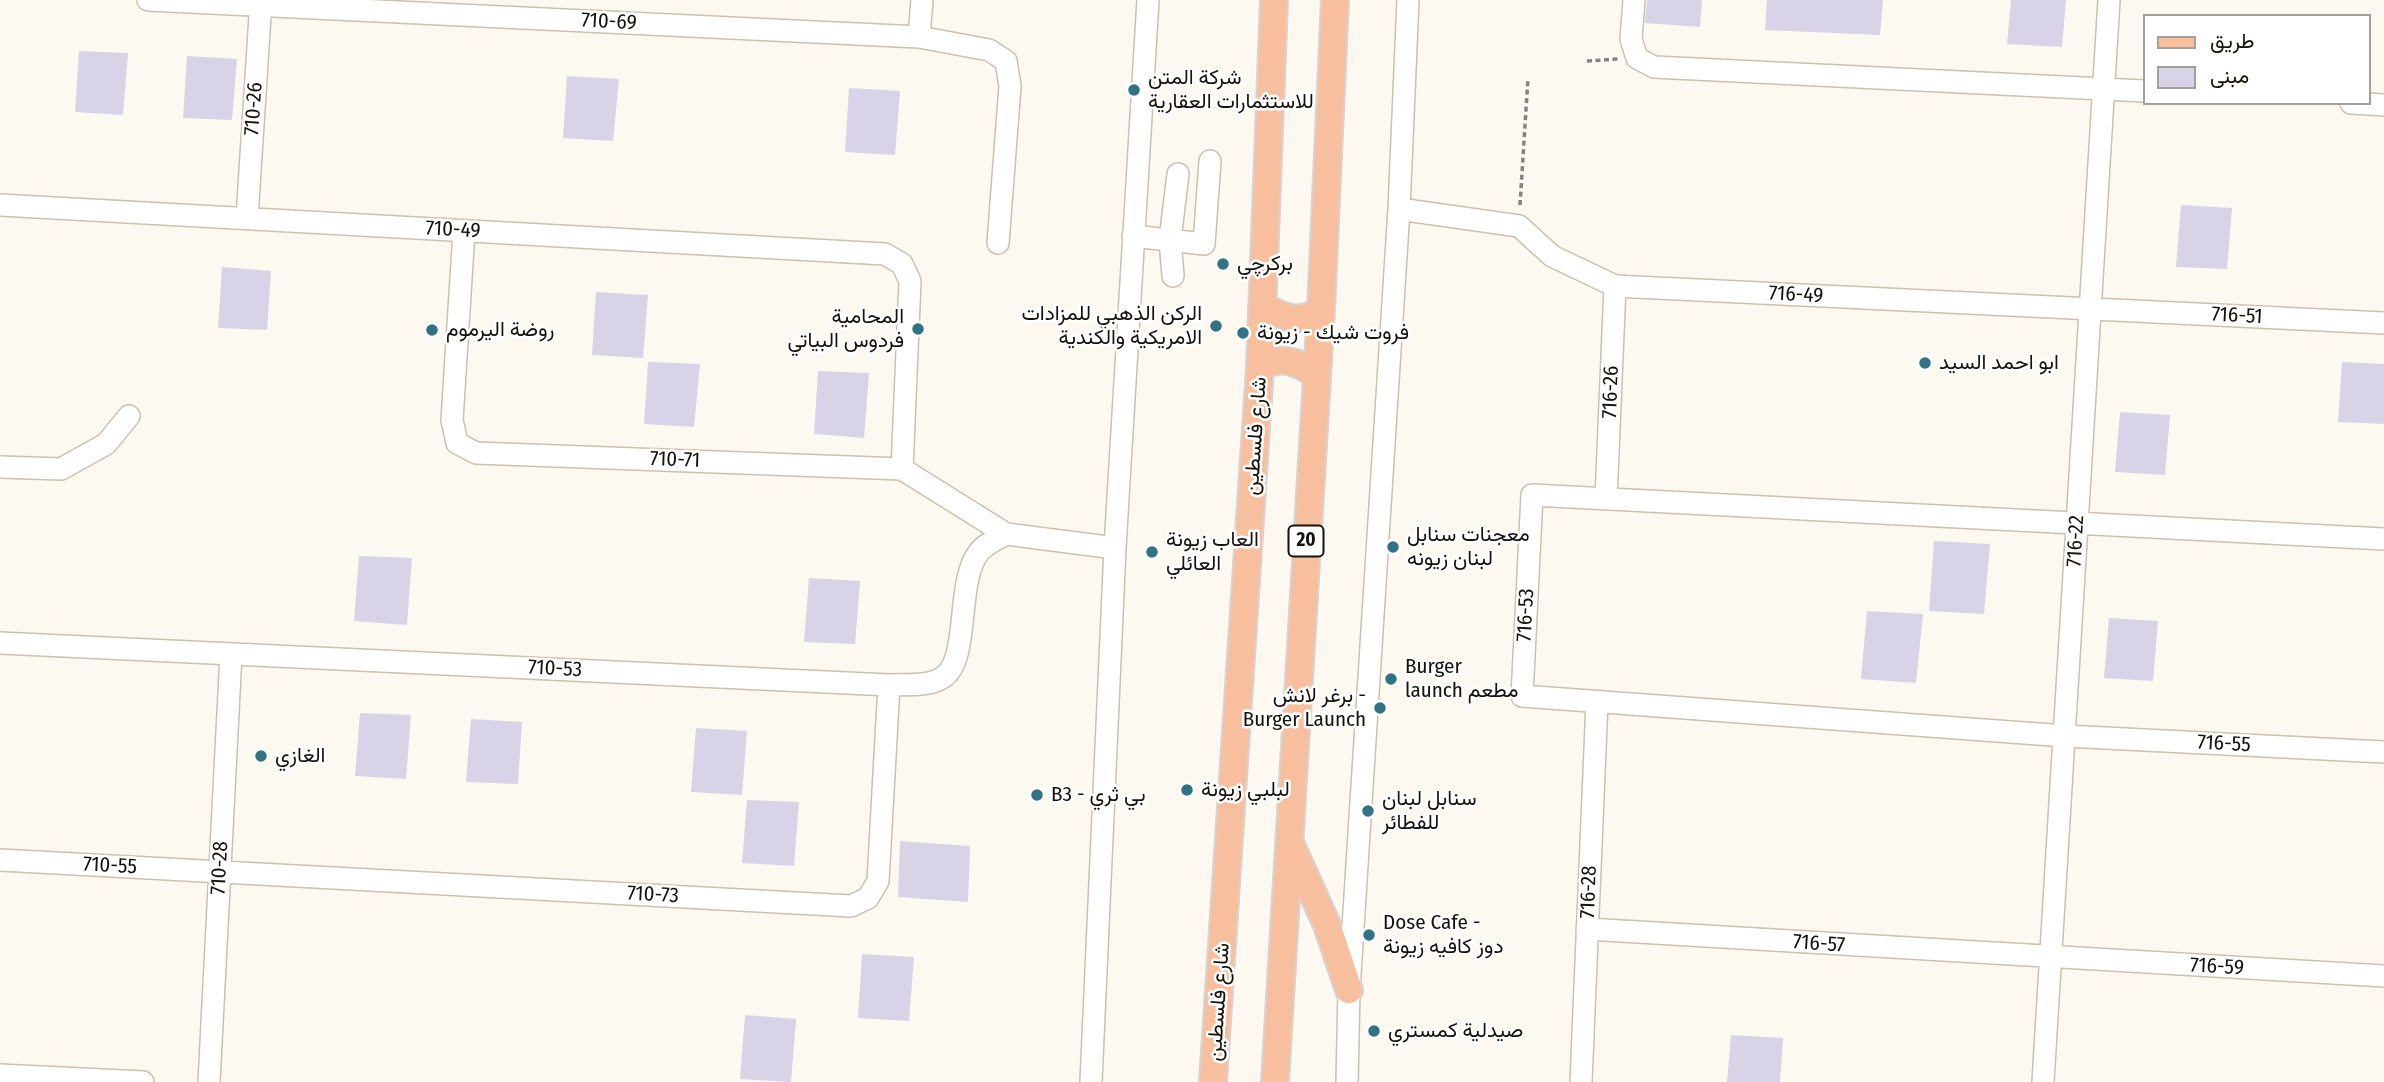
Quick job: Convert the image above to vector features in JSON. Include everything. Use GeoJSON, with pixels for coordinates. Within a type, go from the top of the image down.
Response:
{"type":"FeatureCollection","features":[{"type":"Feature","properties":{"kind":"main road","name":"شارع فلسطين"},"geometry":{"type":"LineString","coordinates":[[1213,1082],[1260,367],[1274,0]]}},
{"type":"Feature","properties":{"kind":"main road","name":"20"},"geometry":{"type":"LineString","coordinates":[[1275,1082],[1321,310],[1335,0]]}},
{"type":"Feature","properties":{"kind":"main road"},"geometry":{"type":"LineString","coordinates":[[1262,306],[1282,317],[1295,319],[1309,318],[1321,310]]}},
{"type":"Feature","properties":{"kind":"main road"},"geometry":{"type":"LineString","coordinates":[[1260,367],[1284,359],[1303,365],[1316,375]]}},
{"type":"Feature","properties":{"kind":"main road"},"geometry":{"type":"LineString","coordinates":[[1289,842],[1327,925],[1349,990]]}},
{"type":"Feature","properties":{"kind":"street","name":"710-69"},"geometry":{"type":"LineString","coordinates":[[148,0],[261,3],[919,37],[989,50],[1006,61],[1010,86],[998,243]]}},
{"type":"Feature","properties":{"kind":"street"},"geometry":{"type":"LineString","coordinates":[[919,37],[922,0]]}},
{"type":"Feature","properties":{"kind":"street"},"geometry":{"type":"LineString","coordinates":[[1091,1082],[1115,548],[1148,0]]}},
{"type":"Feature","properties":{"kind":"street"},"geometry":{"type":"LineString","coordinates":[[1346,1082],[1349,990],[1399,209],[1408,0]]}},
{"type":"Feature","properties":{"kind":"street"},"geometry":{"type":"LineString","coordinates":[[1634,0],[1631,39],[1637,58],[1654,67],[2142,91]]}},
{"type":"Feature","properties":{"kind":"street","name":"716-22"},"geometry":{"type":"LineString","coordinates":[[2043,1082],[2109,0]]}},
{"type":"Feature","properties":{"kind":"street","name":"710-26"},"geometry":{"type":"LineString","coordinates":[[247,219],[261,3]]}},
{"type":"Feature","properties":{"kind":"street"},"geometry":{"type":"LineString","coordinates":[[1133,236],[1204,244],[1210,162]]}},
{"type":"Feature","properties":{"kind":"street"},"geometry":{"type":"LineString","coordinates":[[1172,276],[1170,240],[1178,174]]}},
{"type":"Feature","properties":{"kind":"street","name":"710-49"},"geometry":{"type":"LineString","coordinates":[[0,205],[886,254],[902,264],[910,281],[902,469]]}},
{"type":"Feature","properties":{"kind":"street"},"geometry":{"type":"LineString","coordinates":[[1399,209],[1519,226]]}},
{"type":"Feature","properties":{"kind":"street","name":"716-49"},"geometry":{"type":"LineString","coordinates":[[1519,226],[1552,256],[1615,286],[2091,309]]}},
{"type":"Feature","properties":{"kind":"street","name":"710-71"},"geometry":{"type":"LineString","coordinates":[[464,231],[452,420],[457,443],[477,453],[902,469]]}},
{"type":"Feature","properties":{"kind":"street","name":"716-26"},"geometry":{"type":"LineString","coordinates":[[1606,499],[1615,286]]}},
{"type":"Feature","properties":{"kind":"street","name":"716-51"},"geometry":{"type":"LineString","coordinates":[[2091,309],[2384,323]]}},
{"type":"Feature","properties":{"kind":"street"},"geometry":{"type":"LineString","coordinates":[[0,467],[61,469],[106,444],[129,416]]}},
{"type":"Feature","properties":{"kind":"street"},"geometry":{"type":"LineString","coordinates":[[902,469],[1006,534],[1115,548]]}},
{"type":"Feature","properties":{"kind":"street","name":"716-53"},"geometry":{"type":"LineString","coordinates":[[2065,736],[1522,696],[1532,495],[2077,523]]}},
{"type":"Feature","properties":{"kind":"street"},"geometry":{"type":"LineString","coordinates":[[2077,523],[2384,539]]}},
{"type":"Feature","properties":{"kind":"street","name":"710-53"},"geometry":{"type":"LineString","coordinates":[[0,643],[889,685],[931,683],[944,677],[955,664],[969,570],[980,550],[1006,534]]}},
{"type":"Feature","properties":{"kind":"street","name":"710-28"},"geometry":{"type":"LineString","coordinates":[[209,1082],[231,654]]}},
{"type":"Feature","properties":{"kind":"street","name":"710-73"},"geometry":{"type":"LineString","coordinates":[[220,872],[851,906],[868,898],[878,881],[889,685]]}},
{"type":"Feature","properties":{"kind":"street","name":"716-28"},"geometry":{"type":"LineString","coordinates":[[1581,1082],[1597,702]]}},
{"type":"Feature","properties":{"kind":"street","name":"716-55"},"geometry":{"type":"LineString","coordinates":[[2065,736],[2384,752]]}},
{"type":"Feature","properties":{"kind":"street","name":"710-55"},"geometry":{"type":"LineString","coordinates":[[0,860],[220,872]]}},
{"type":"Feature","properties":{"kind":"street","name":"716-57"},"geometry":{"type":"LineString","coordinates":[[1587,929],[2051,958]]}},
{"type":"Feature","properties":{"kind":"street","name":"716-59"},"geometry":{"type":"LineString","coordinates":[[2051,958],[2384,976]]}},
{"type":"Feature","properties":{"kind":"street"},"geometry":{"type":"LineString","coordinates":[[0,1075],[143,1082]]}},
{"type":"Feature","properties":{"kind":"path"},"geometry":{"type":"LineString","coordinates":[[1587,61],[1637,58]]}},
{"type":"Feature","properties":{"kind":"path"},"geometry":{"type":"LineString","coordinates":[[1519,226],[1528,78]]}},
{"type":"Feature","properties":{"kind":"building"},"geometry":{"type":"Polygon","coordinates":[[[1647,0],[1702,0],[1700,27],[1645,23],[1647,0]]]}},
{"type":"Feature","properties":{"kind":"building"},"geometry":{"type":"Polygon","coordinates":[[[1767,0],[1883,0],[1880,35],[1765,30],[1767,0]]]}},
{"type":"Feature","properties":{"kind":"building"},"geometry":{"type":"Polygon","coordinates":[[[2011,0],[2066,0],[2062,47],[2007,44],[2011,0]]]}},
{"type":"Feature","properties":{"kind":"building"},"geometry":{"type":"Polygon","coordinates":[[[79,51],[128,53],[123,115],[75,112],[79,51]]]}},
{"type":"Feature","properties":{"kind":"building"},"geometry":{"type":"Polygon","coordinates":[[[187,56],[237,59],[232,120],[183,118],[187,56]]]}},
{"type":"Feature","properties":{"kind":"building"},"geometry":{"type":"Polygon","coordinates":[[[567,76],[619,79],[613,141],[563,138],[567,76]]]}},
{"type":"Feature","properties":{"kind":"building"},"geometry":{"type":"Polygon","coordinates":[[[849,88],[900,91],[895,155],[845,152],[849,88]]]}},
{"type":"Feature","properties":{"kind":"building"},"geometry":{"type":"Polygon","coordinates":[[[2181,205],[2232,208],[2227,269],[2176,267],[2181,205]]]}},
{"type":"Feature","properties":{"kind":"building"},"geometry":{"type":"Polygon","coordinates":[[[222,267],[271,271],[267,330],[218,328],[222,267]]]}},
{"type":"Feature","properties":{"kind":"building"},"geometry":{"type":"Polygon","coordinates":[[[596,292],[648,295],[643,358],[592,355],[596,292]]]}},
{"type":"Feature","properties":{"kind":"building"},"geometry":{"type":"Polygon","coordinates":[[[648,362],[700,364],[694,427],[644,424],[648,362]]]}},
{"type":"Feature","properties":{"kind":"building"},"geometry":{"type":"Polygon","coordinates":[[[2342,362],[2384,364],[2384,424],[2338,422],[2342,362]]]}},
{"type":"Feature","properties":{"kind":"building"},"geometry":{"type":"Polygon","coordinates":[[[818,371],[869,373],[864,438],[814,434],[818,371]]]}},
{"type":"Feature","properties":{"kind":"building"},"geometry":{"type":"Polygon","coordinates":[[[2120,412],[2170,415],[2165,475],[2115,472],[2120,412]]]}},
{"type":"Feature","properties":{"kind":"building"},"geometry":{"type":"Polygon","coordinates":[[[1934,541],[1990,544],[1984,614],[1929,611],[1934,541]]]}},
{"type":"Feature","properties":{"kind":"building"},"geometry":{"type":"Polygon","coordinates":[[[359,556],[412,558],[407,625],[354,621],[359,556]]]}},
{"type":"Feature","properties":{"kind":"building"},"geometry":{"type":"Polygon","coordinates":[[[809,578],[860,581],[855,644],[804,642],[809,578]]]}},
{"type":"Feature","properties":{"kind":"building"},"geometry":{"type":"Polygon","coordinates":[[[1867,611],[1923,614],[1916,683],[1861,679],[1867,611]]]}},
{"type":"Feature","properties":{"kind":"building"},"geometry":{"type":"Polygon","coordinates":[[[2109,618],[2158,621],[2153,681],[2104,678],[2109,618]]]}},
{"type":"Feature","properties":{"kind":"building"},"geometry":{"type":"Polygon","coordinates":[[[360,713],[411,715],[406,779],[355,776],[360,713]]]}},
{"type":"Feature","properties":{"kind":"building"},"geometry":{"type":"Polygon","coordinates":[[[471,719],[522,722],[518,784],[466,782],[471,719]]]}},
{"type":"Feature","properties":{"kind":"building"},"geometry":{"type":"Polygon","coordinates":[[[696,728],[747,731],[742,795],[691,792],[696,728]]]}},
{"type":"Feature","properties":{"kind":"building"},"geometry":{"type":"Polygon","coordinates":[[[747,800],[799,802],[794,866],[742,863],[747,800]]]}},
{"type":"Feature","properties":{"kind":"building"},"geometry":{"type":"Polygon","coordinates":[[[900,841],[970,846],[968,902],[898,897],[900,841]]]}},
{"type":"Feature","properties":{"kind":"building"},"geometry":{"type":"Polygon","coordinates":[[[862,954],[914,957],[909,1021],[858,1018],[862,954]]]}},
{"type":"Feature","properties":{"kind":"building"},"geometry":{"type":"Polygon","coordinates":[[[745,1015],[796,1019],[791,1082],[740,1079],[745,1015]]]}},
{"type":"Feature","properties":{"kind":"building"},"geometry":{"type":"Polygon","coordinates":[[[1731,1035],[1783,1038],[1780,1082],[1727,1082],[1731,1035]]]}},
{"type":"Feature","properties":{"kind":"place","name":"شركة المتن للاستثمارات العقارية"},"geometry":{"type":"Point","coordinates":[1134,90]}},
{"type":"Feature","properties":{"kind":"place","name":"بركرچي"},"geometry":{"type":"Point","coordinates":[1223,264]}},
{"type":"Feature","properties":{"kind":"place","name":"الركن الذهبي للمزادات الامريكية والكندية"},"geometry":{"type":"Point","coordinates":[1216,326]}},
{"type":"Feature","properties":{"kind":"place","name":"المحامية فردوس البياتي"},"geometry":{"type":"Point","coordinates":[918,329]}},
{"type":"Feature","properties":{"kind":"place","name":"روضة اليرموم"},"geometry":{"type":"Point","coordinates":[432,330]}},
{"type":"Feature","properties":{"kind":"place","name":"فروت شيك - زيونة"},"geometry":{"type":"Point","coordinates":[1243,333]}},
{"type":"Feature","properties":{"kind":"place","name":"ابو احمد السيد"},"geometry":{"type":"Point","coordinates":[1925,363]}},
{"type":"Feature","properties":{"kind":"place","name":"معجنات سنابل لبنان زيونه"},"geometry":{"type":"Point","coordinates":[1393,547]}},
{"type":"Feature","properties":{"kind":"place","name":"العاب زيونة العائلي"},"geometry":{"type":"Point","coordinates":[1152,552]}},
{"type":"Feature","properties":{"kind":"place","name":"Burger launch مطعم"},"geometry":{"type":"Point","coordinates":[1391,679]}},
{"type":"Feature","properties":{"kind":"place","name":"برغر لانش - Burger Launch"},"geometry":{"type":"Point","coordinates":[1380,708]}},
{"type":"Feature","properties":{"kind":"place","name":"الغازي"},"geometry":{"type":"Point","coordinates":[261,756]}},
{"type":"Feature","properties":{"kind":"place","name":"لبلبي زيونة"},"geometry":{"type":"Point","coordinates":[1187,790]}},
{"type":"Feature","properties":{"kind":"place","name":"B3 - بي ثري"},"geometry":{"type":"Point","coordinates":[1037,795]}},
{"type":"Feature","properties":{"kind":"place","name":"سنابل لبنان للفطائر"},"geometry":{"type":"Point","coordinates":[1368,811]}},
{"type":"Feature","properties":{"kind":"place","name":"Dose Cafe - دوز كافيه زيونة"},"geometry":{"type":"Point","coordinates":[1369,935]}},
{"type":"Feature","properties":{"kind":"place","name":"صيدلية كمستري"},"geometry":{"type":"Point","coordinates":[1374,1031]}}]}
